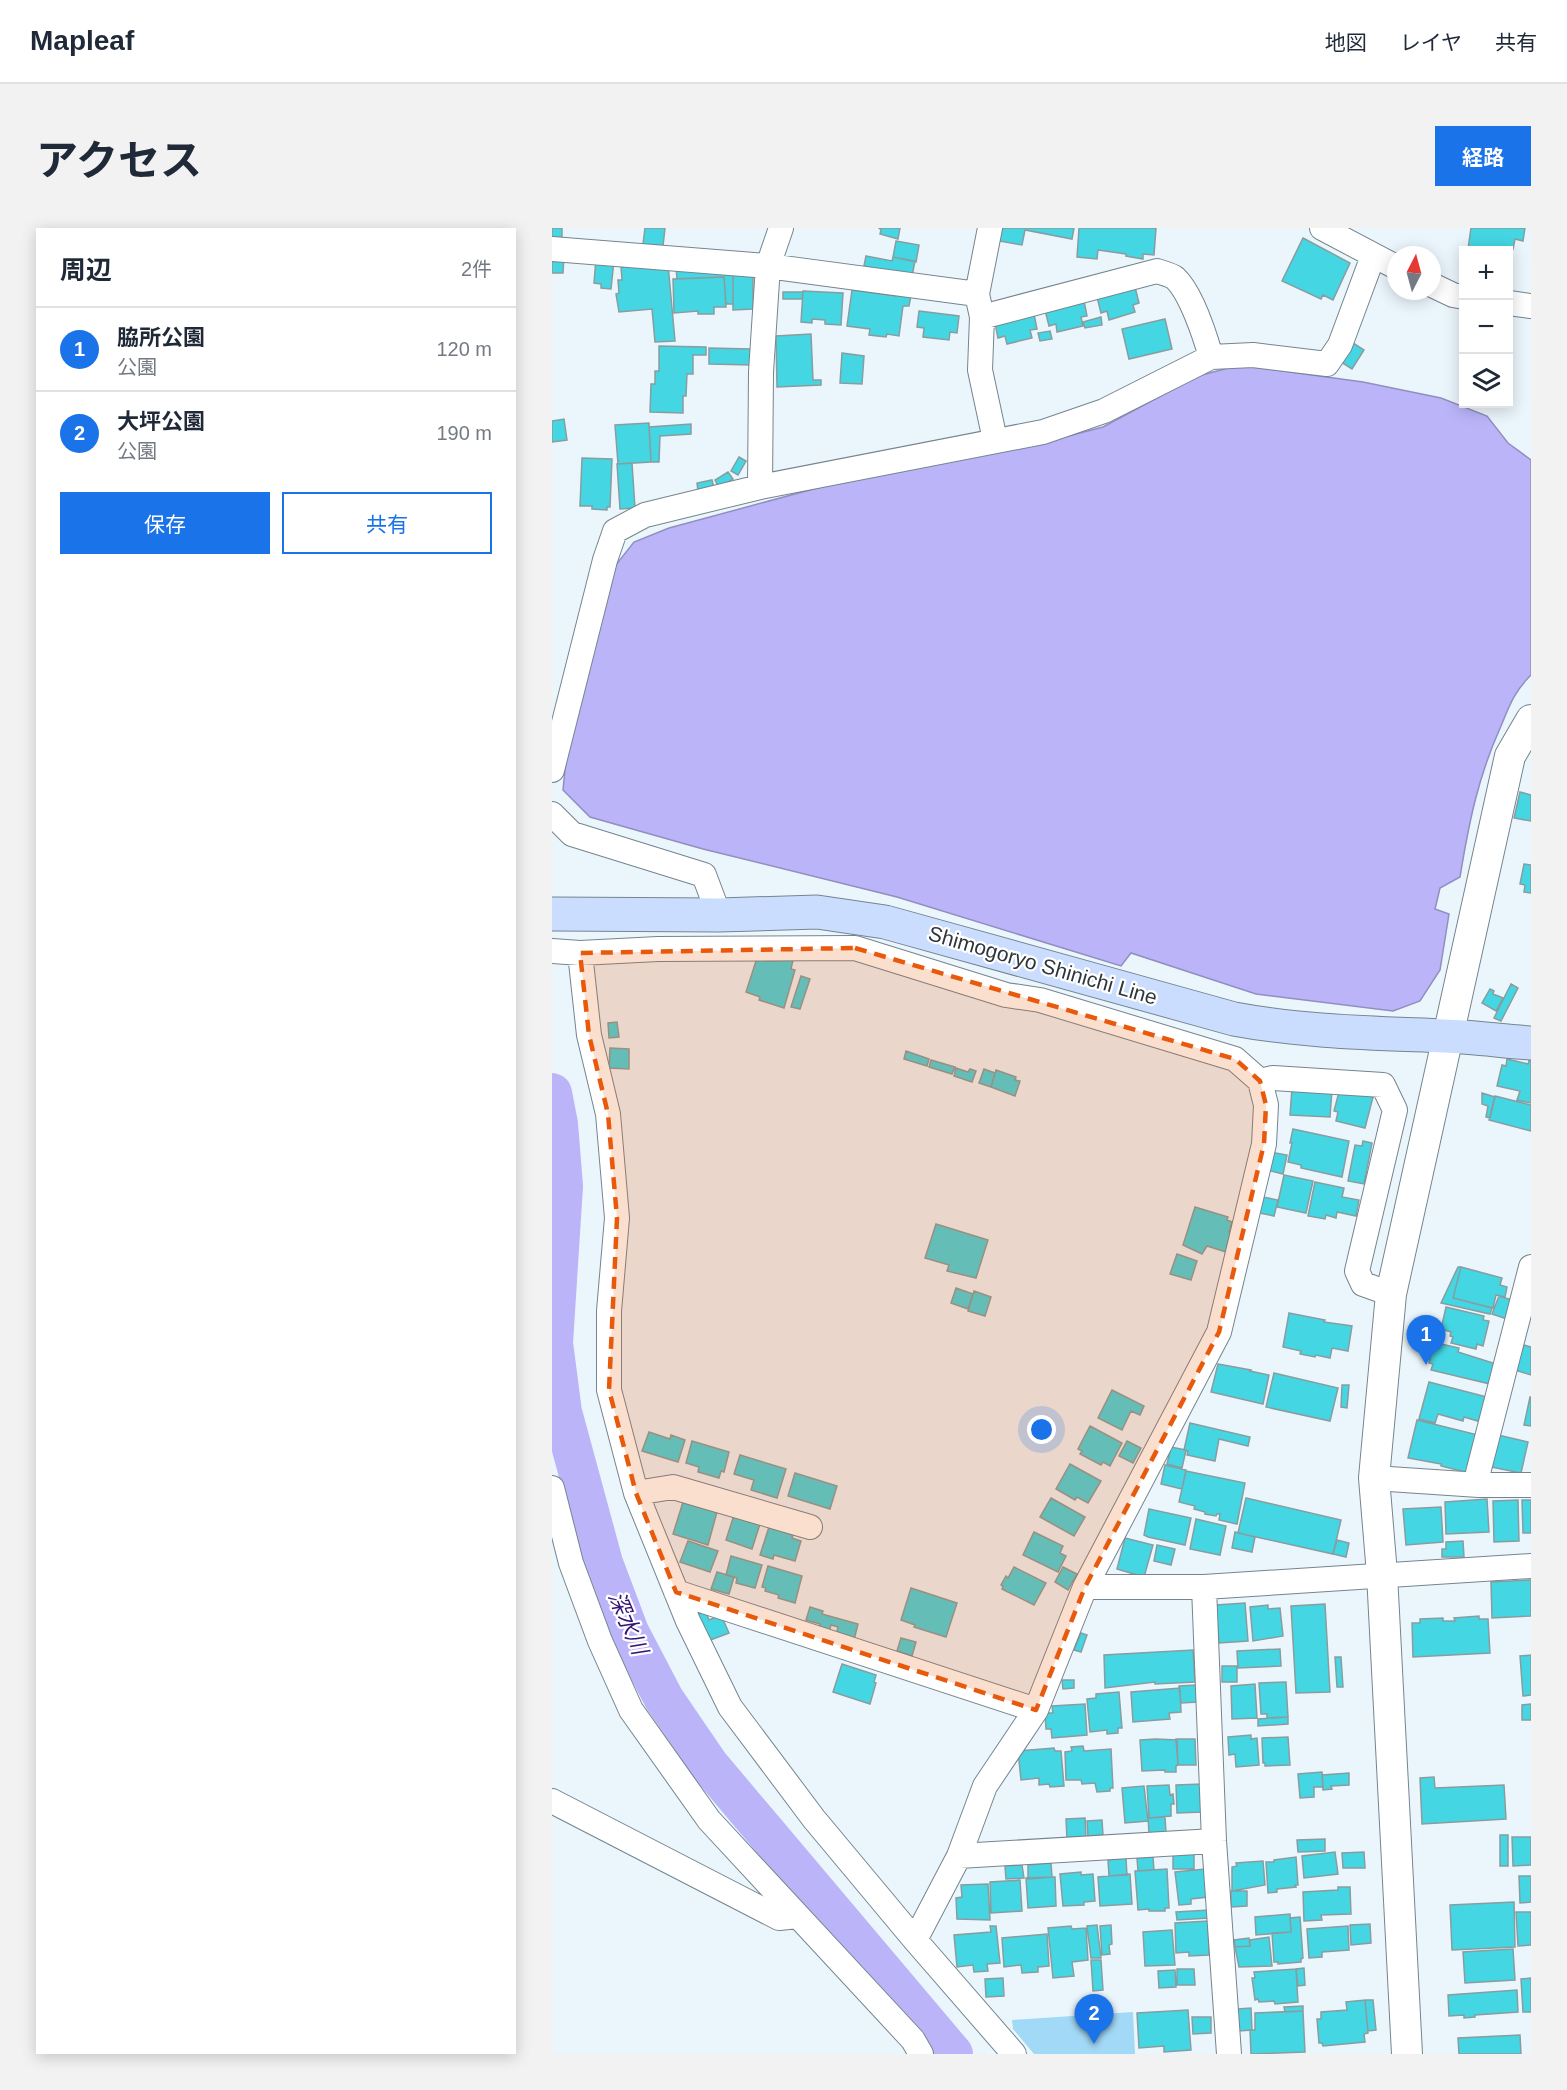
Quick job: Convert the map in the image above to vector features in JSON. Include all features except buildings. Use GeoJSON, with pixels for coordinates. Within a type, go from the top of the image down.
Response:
{"type":"FeatureCollection","features":[{"type":"Feature","properties":{"kind":"main road","name":"Shimogoryo Shinichi Line"},"geometry":{"type":"LineString","coordinates":[[552,914],[719,915],[817,912],[885,922],[1234,1019],[1281,1028],[1447,1036],[1531,1043]]}},
{"type":"Feature","properties":{"kind":"street"},"geometry":{"type":"LineString","coordinates":[[760,487],[761,372],[768,266],[781,228]]}},
{"type":"Feature","properties":{"kind":"street"},"geometry":{"type":"LineString","coordinates":[[990,228],[980,306],[980,370],[995,440]]}},
{"type":"Feature","properties":{"kind":"street"},"geometry":{"type":"LineString","coordinates":[[1322,228],[1387,263]]}},
{"type":"Feature","properties":{"kind":"street"},"geometry":{"type":"LineString","coordinates":[[552,249],[768,266],[980,306],[1157,271],[1174,278],[1185,292],[1203,329],[1211,357]]}},
{"type":"Feature","properties":{"kind":"street"},"geometry":{"type":"LineString","coordinates":[[552,770],[605,560],[615,531],[645,515],[760,487],[1043,432],[1104,411],[1211,357],[1253,355],[1327,364],[1340,345],[1373,256]]}},
{"type":"Feature","properties":{"kind":"street"},"geometry":{"type":"LineString","coordinates":[[1441,289],[1459,296]]}},
{"type":"Feature","properties":{"kind":"street"},"geometry":{"type":"LineString","coordinates":[[1513,304],[1531,306]]}},
{"type":"Feature","properties":{"kind":"street"},"geometry":{"type":"LineString","coordinates":[[1407,2054],[1382,1574],[1374,1478],[1391,1294],[1510,756],[1531,720]]}},
{"type":"Feature","properties":{"kind":"street"},"geometry":{"type":"LineString","coordinates":[[552,814],[572,834],[704,875],[719,915]]}},
{"type":"Feature","properties":{"kind":"street"},"geometry":{"type":"LineString","coordinates":[[552,951],[580,953],[658,949],[855,948],[1006,995],[1040,1000],[1235,1059],[1260,1081],[1266,1105],[1264,1144],[1219,1332],[1085,1587],[1036,1710],[986,1786],[959,1856],[915,1940]]}},
{"type":"Feature","properties":{"kind":"street"},"geometry":{"type":"LineString","coordinates":[[580,953],[589,1035],[608,1114],[617,1218],[609,1311],[609,1390],[636,1493],[688,1621],[730,1707],[814,1819],[1014,2054]]}},
{"type":"Feature","properties":{"kind":"street"},"geometry":{"type":"LineString","coordinates":[[1260,1081],[1273,1078],[1383,1085],[1395,1110],[1357,1271],[1363,1284],[1391,1294]]}},
{"type":"Feature","properties":{"kind":"street"},"geometry":{"type":"LineString","coordinates":[[1479,1485],[1478,1473],[1522,1335],[1531,1266]]}},
{"type":"Feature","properties":{"kind":"street"},"geometry":{"type":"LineString","coordinates":[[1374,1478],[1479,1485],[1531,1485]]}},
{"type":"Feature","properties":{"kind":"street"},"geometry":{"type":"LineString","coordinates":[[636,1493],[673,1487],[810,1527]]}},
{"type":"Feature","properties":{"kind":"street"},"geometry":{"type":"LineString","coordinates":[[552,1488],[571,1563],[600,1641],[631,1710],[709,1820],[913,2040],[921,2054]]}},
{"type":"Feature","properties":{"kind":"street"},"geometry":{"type":"LineString","coordinates":[[1085,1587],[1204,1587],[1531,1566]]}},
{"type":"Feature","properties":{"kind":"street"},"geometry":{"type":"LineString","coordinates":[[1204,1587],[1214,1841],[1229,2054]]}},
{"type":"Feature","properties":{"kind":"street"},"geometry":{"type":"LineString","coordinates":[[676,1592],[1036,1710]]}},
{"type":"Feature","properties":{"kind":"street"},"geometry":{"type":"LineString","coordinates":[[552,1801],[779,1918],[798,1916]]}},
{"type":"Feature","properties":{"kind":"street"},"geometry":{"type":"LineString","coordinates":[[959,1856],[1214,1841]]}},
{"type":"Feature","properties":{"kind":"highlighted area"},"geometry":{"type":"Polygon","coordinates":[[[855,948],[1235,1059],[1260,1081],[1266,1105],[1264,1144],[1219,1332],[1085,1587],[1036,1710],[676,1592],[636,1493],[609,1390],[617,1218],[608,1114],[589,1035],[580,953],[855,948]]]}},
{"type":"Feature","properties":{"kind":"shaded area"},"geometry":{"type":"Polygon","coordinates":[[[1240,365],[1363,382],[1441,398],[1459,405],[1459,408],[1467,408],[1487,416],[1508,443],[1531,460],[1531,675],[1513,699],[1486,763],[1471,818],[1460,877],[1440,888],[1435,909],[1449,914],[1440,970],[1420,1001],[1393,1011],[1256,994],[1131,953],[1121,966],[897,897],[703,849],[590,817],[563,790],[567,750],[615,566],[634,542],[669,528],[906,464],[1022,448],[1103,427],[1198,376],[1240,365]]]}},
{"type":"Feature","properties":{"kind":"shaded area"},"geometry":{"type":"Polygon","coordinates":[[[1133,2012],[1135,2054],[1034,2054],[1013,2029],[1012,2020],[1133,2012]]]}},
{"type":"Feature","properties":{"kind":"waterway","name":"深水川"},"geometry":{"type":"LineString","coordinates":[[552,1093],[558,1124],[563,1186],[553,1343],[562,1412],[603,1563],[629,1632],[664,1699],[709,1765],[953,2054]]}},
{"type":"Feature","properties":{"kind":"place","name":"脇所公園"},"geometry":{"type":"Point","coordinates":[1426,1365]}},
{"type":"Feature","properties":{"kind":"place","name":"大坪公園"},"geometry":{"type":"Point","coordinates":[1094,2044]}}]}
